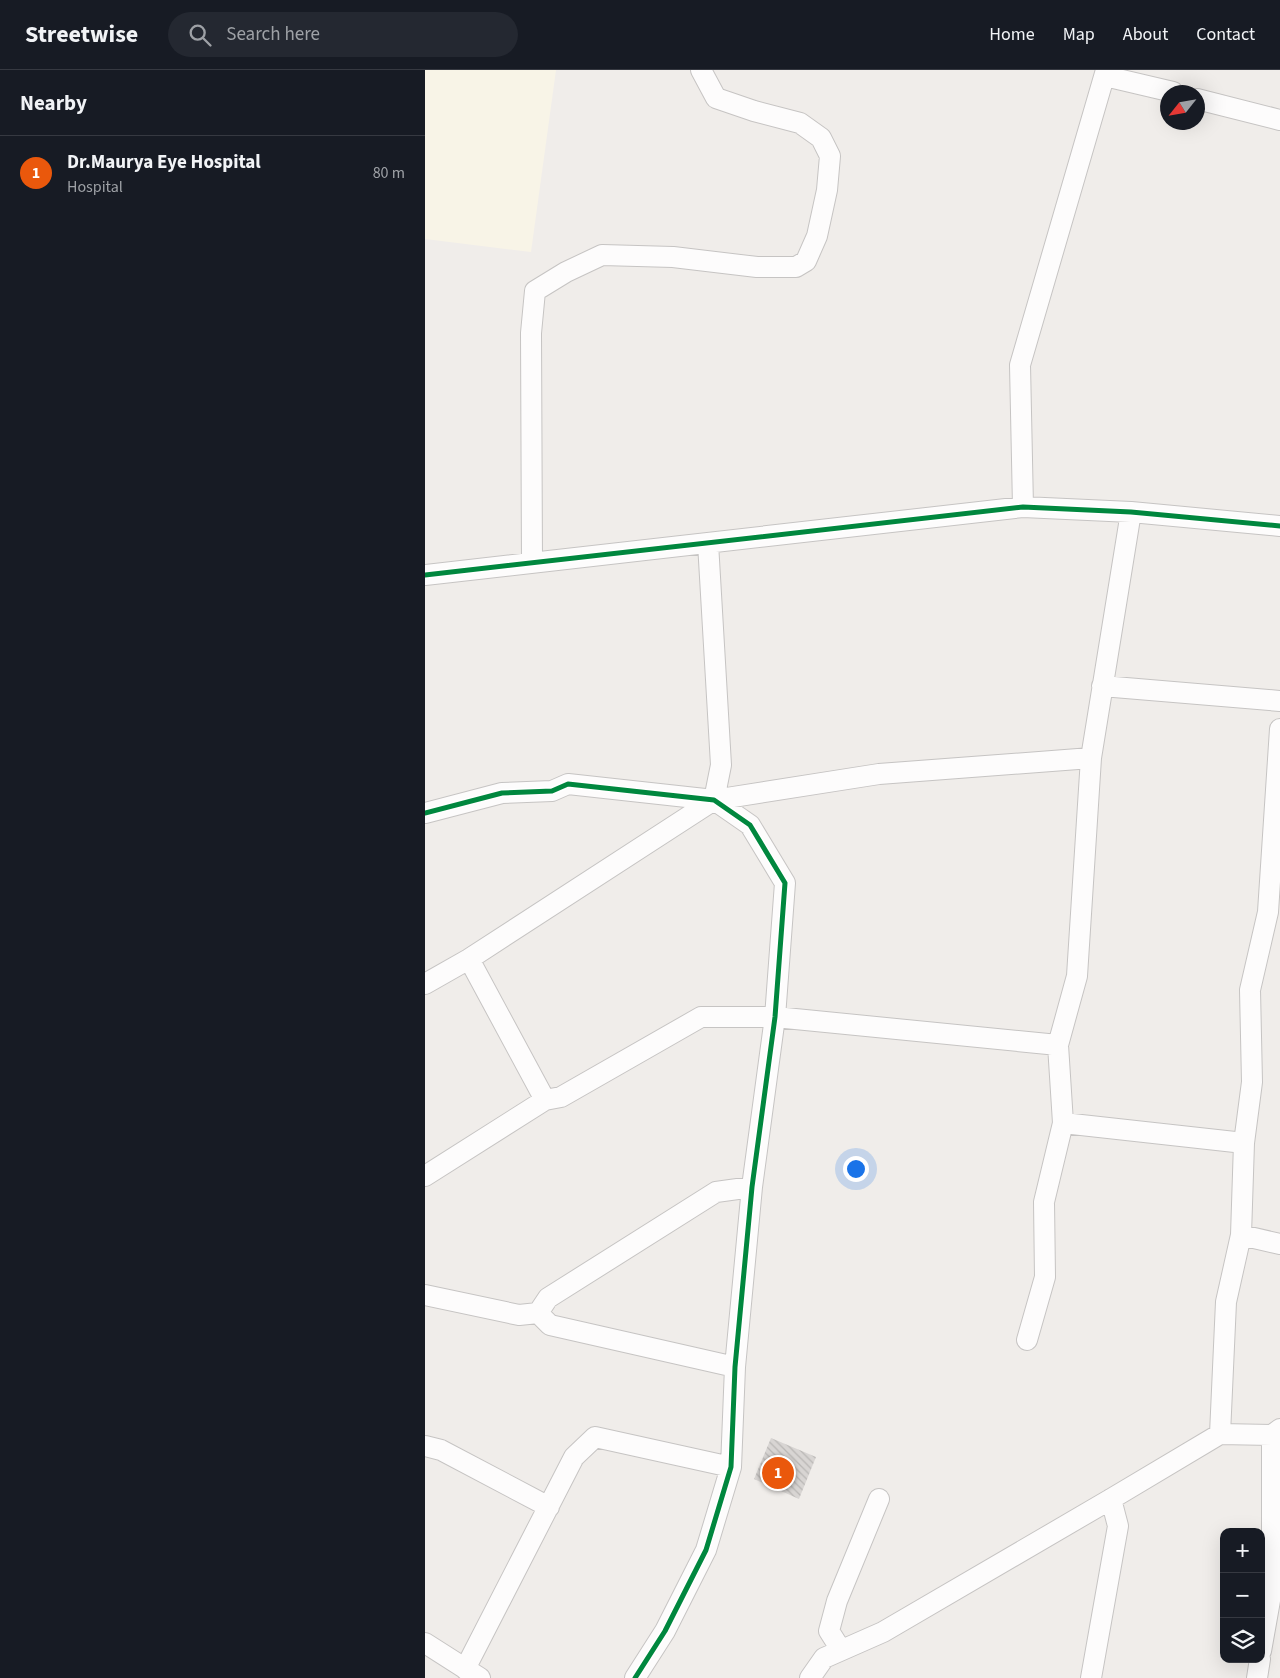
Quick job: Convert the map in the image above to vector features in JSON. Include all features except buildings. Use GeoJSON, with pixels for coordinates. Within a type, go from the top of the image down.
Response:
{"type":"FeatureCollection","features":[{"type":"Feature","properties":{"kind":"street"},"geometry":{"type":"LineString","coordinates":[[532,562],[531,333],[535,291],[566,272],[602,255],[673,257],[757,267],[796,267],[806,260],[817,236],[827,190],[829,156],[821,138],[800,123],[753,111],[716,98],[701,70]]}},
{"type":"Feature","properties":{"kind":"street"},"geometry":{"type":"LineString","coordinates":[[1023,507],[1020,365],[1106,73],[1160,88]]}},
{"type":"Feature","properties":{"kind":"street"},"geometry":{"type":"LineString","coordinates":[[1205,100],[1280,120]]}},
{"type":"Feature","properties":{"kind":"street"},"geometry":{"type":"LineString","coordinates":[[425,575],[1023,507],[1131,512],[1280,526]]}},
{"type":"Feature","properties":{"kind":"street"},"geometry":{"type":"LineString","coordinates":[[1027,1340],[1045,1276],[1044,1202],[1063,1123],[1058,1045],[1077,976],[1091,758],[1101,686],[1131,512]]}},
{"type":"Feature","properties":{"kind":"street"},"geometry":{"type":"LineString","coordinates":[[425,984],[469,959],[714,800],[721,766],[707,543]]}},
{"type":"Feature","properties":{"kind":"street"},"geometry":{"type":"LineString","coordinates":[[1101,686],[1280,701]]}},
{"type":"Feature","properties":{"kind":"street"},"geometry":{"type":"LineString","coordinates":[[1220,1434],[1226,1302],[1241,1235],[1244,1143],[1252,1082],[1250,990],[1268,912],[1280,729]]}},
{"type":"Feature","properties":{"kind":"street"},"geometry":{"type":"LineString","coordinates":[[425,813],[502,793],[551,791],[568,784],[714,800],[879,774],[1091,758]]}},
{"type":"Feature","properties":{"kind":"street"},"geometry":{"type":"LineString","coordinates":[[635,1678],[665,1631],[706,1550],[731,1467],[735,1367],[752,1187],[775,1017],[785,883],[750,825],[714,800]]}},
{"type":"Feature","properties":{"kind":"street"},"geometry":{"type":"LineString","coordinates":[[469,959],[545,1100]]}},
{"type":"Feature","properties":{"kind":"street"},"geometry":{"type":"LineString","coordinates":[[425,1176],[545,1100],[561,1097],[701,1017],[775,1017],[1058,1045]]}},
{"type":"Feature","properties":{"kind":"street"},"geometry":{"type":"LineString","coordinates":[[1063,1123],[1244,1143]]}},
{"type":"Feature","properties":{"kind":"street"},"geometry":{"type":"LineString","coordinates":[[539,1313],[548,1298],[716,1192],[752,1187]]}},
{"type":"Feature","properties":{"kind":"street"},"geometry":{"type":"LineString","coordinates":[[1241,1235],[1280,1244]]}},
{"type":"Feature","properties":{"kind":"street"},"geometry":{"type":"LineString","coordinates":[[425,1295],[519,1315],[539,1313]]}},
{"type":"Feature","properties":{"kind":"street"},"geometry":{"type":"LineString","coordinates":[[539,1313],[550,1324],[735,1367]]}},
{"type":"Feature","properties":{"kind":"street"},"geometry":{"type":"LineString","coordinates":[[810,1678],[825,1658],[883,1632],[1220,1434],[1276,1432],[1272,1589],[1265,1628]]}},
{"type":"Feature","properties":{"kind":"street"},"geometry":{"type":"LineString","coordinates":[[425,1643],[473,1673],[574,1457],[595,1437],[731,1467]]}},
{"type":"Feature","properties":{"kind":"street"},"geometry":{"type":"LineString","coordinates":[[425,1446],[441,1450],[549,1507]]}},
{"type":"Feature","properties":{"kind":"street"},"geometry":{"type":"LineString","coordinates":[[841,1650],[829,1631],[837,1601],[879,1499]]}},
{"type":"Feature","properties":{"kind":"street"},"geometry":{"type":"LineString","coordinates":[[1091,1678],[1118,1526],[1111,1499]]}},
{"type":"Feature","properties":{"kind":"street"},"geometry":{"type":"LineString","coordinates":[[1257,1678],[1259,1663]]}},
{"type":"Feature","properties":{"kind":"shaded area"},"geometry":{"type":"Polygon","coordinates":[[[425,70],[556,70],[531,252],[425,239],[425,70]]]}},
{"type":"Feature","properties":{"kind":"cycle path"},"geometry":{"type":"LineString","coordinates":[[425,575],[1023,507],[1131,512],[1280,526]]}},
{"type":"Feature","properties":{"kind":"cycle path"},"geometry":{"type":"LineString","coordinates":[[425,813],[502,793],[552,791],[568,784],[714,800],[750,825],[785,883],[775,1017],[752,1187],[735,1367],[731,1467],[706,1550],[665,1631],[635,1678]]}},
{"type":"Feature","properties":{"kind":"place","name":"Dr.Maurya Eye Hospital"},"geometry":{"type":"Point","coordinates":[778,1473]}}]}
